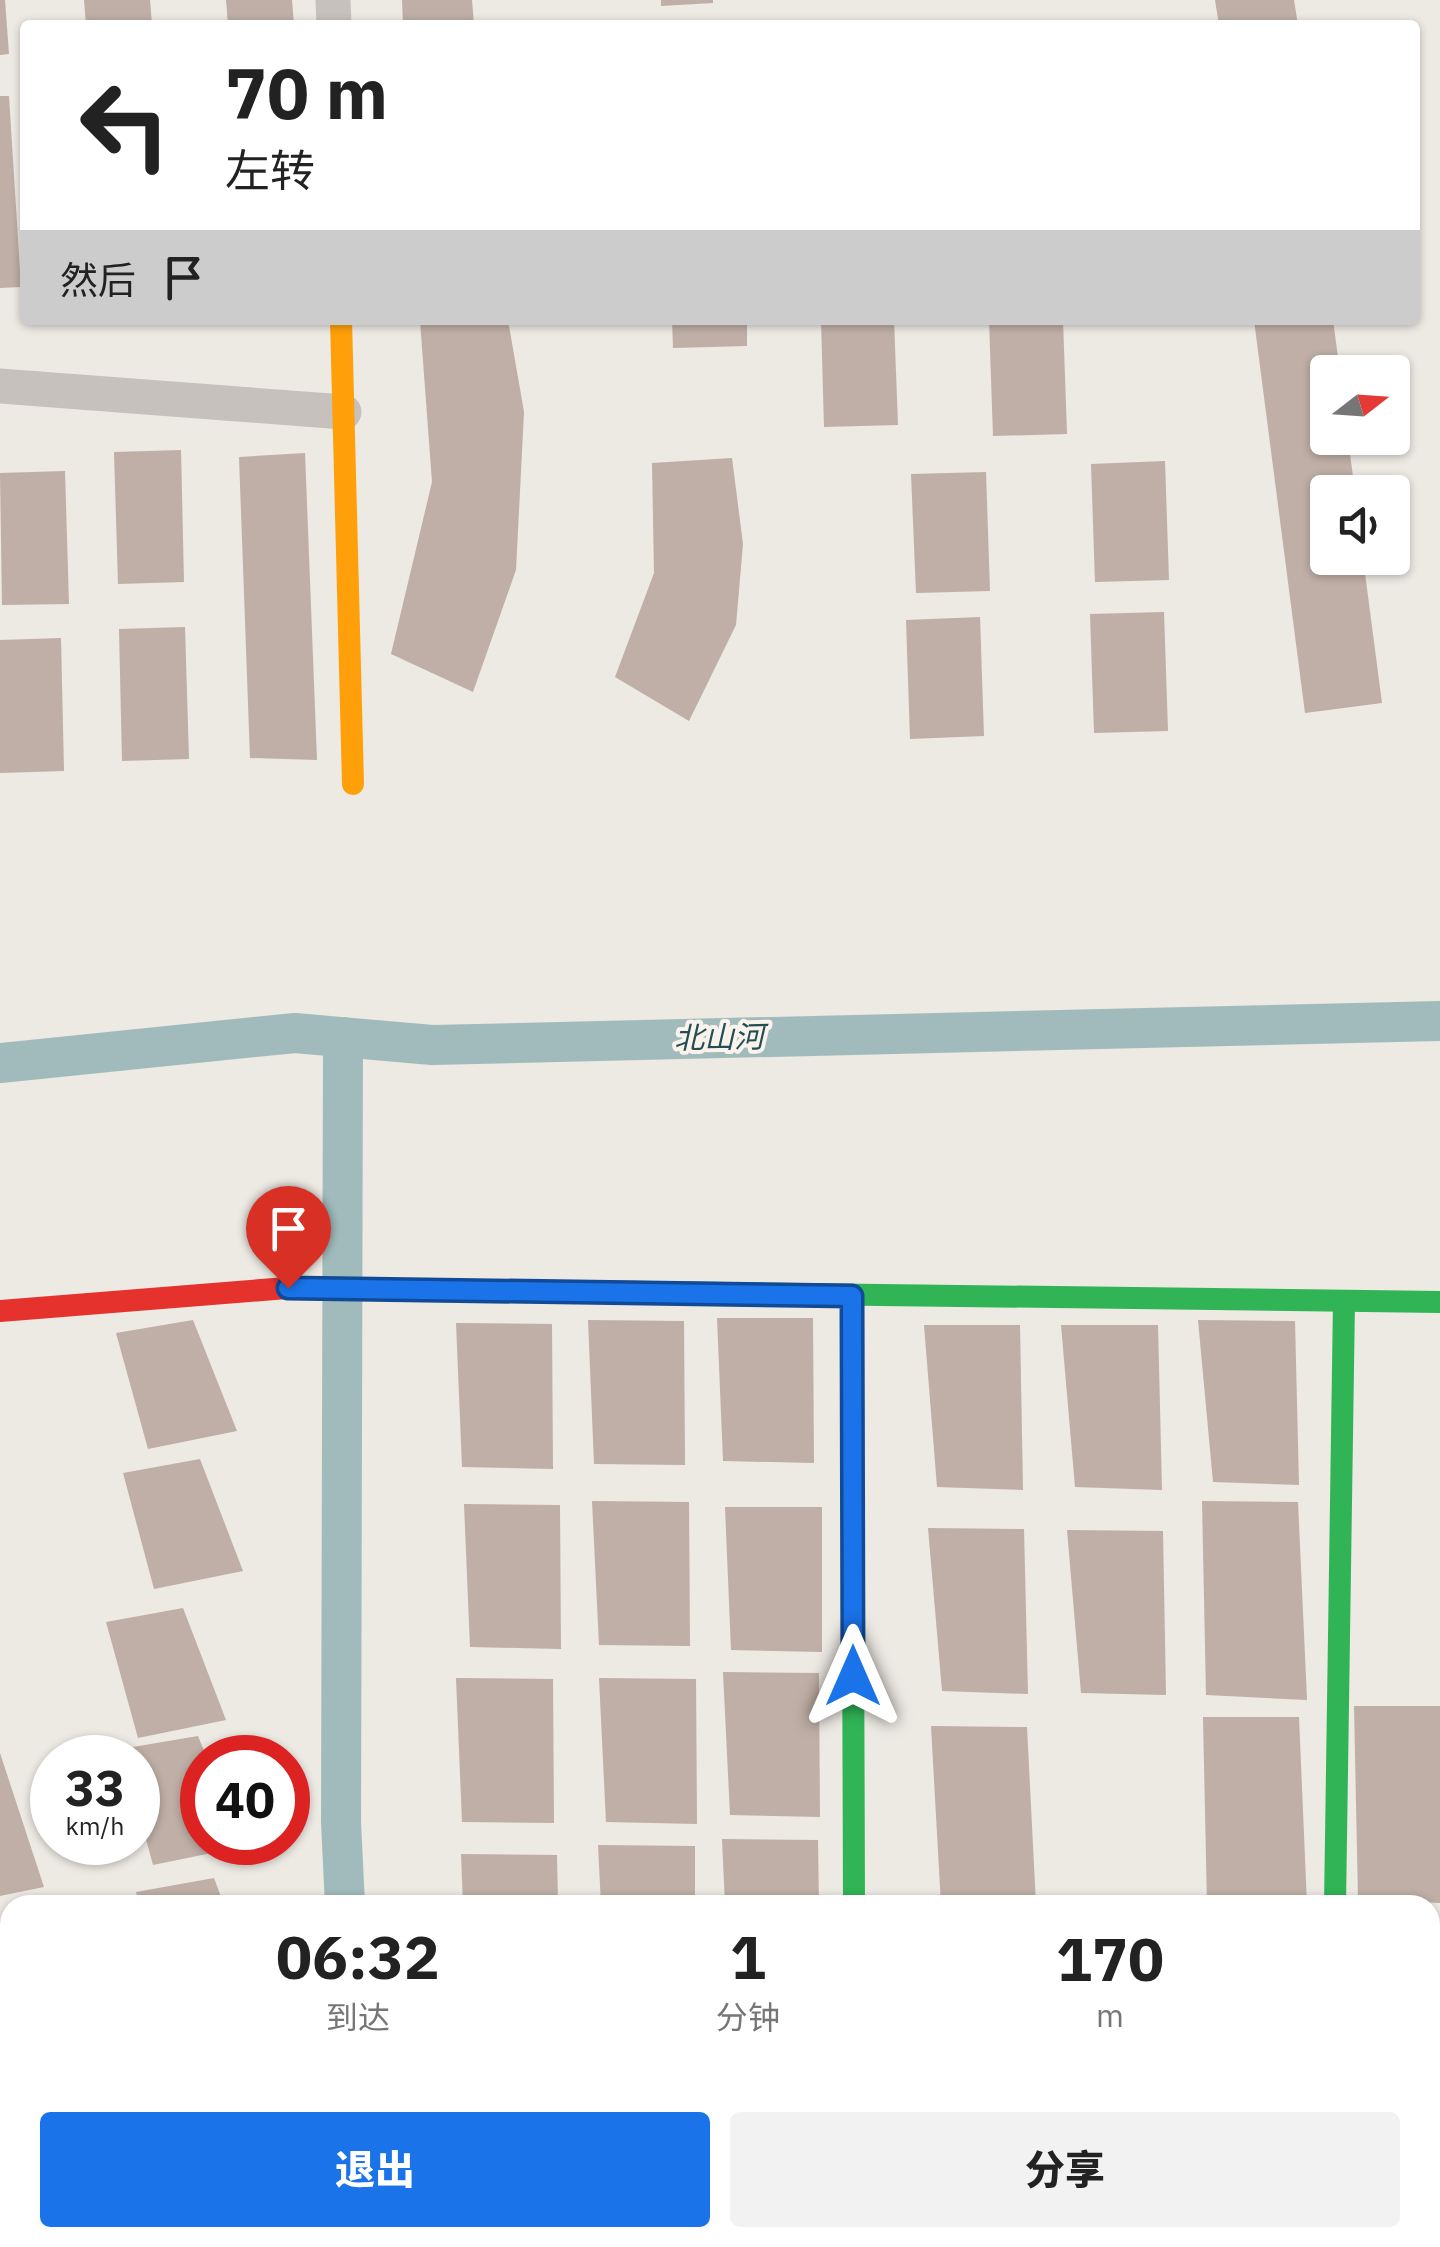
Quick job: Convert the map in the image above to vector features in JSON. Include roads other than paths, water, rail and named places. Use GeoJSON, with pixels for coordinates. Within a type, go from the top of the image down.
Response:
{"type":"FeatureCollection","features":[{"type":"Feature","properties":{"kind":"street"},"geometry":{"type":"LineString","coordinates":[[342,325],[353,784]]}},
{"type":"Feature","properties":{"kind":"street"},"geometry":{"type":"LineString","coordinates":[[0,386],[344,412]]}},
{"type":"Feature","properties":{"kind":"street"},"geometry":{"type":"LineString","coordinates":[[0,1311],[288,1288],[1440,1302]]}},
{"type":"Feature","properties":{"kind":"street"},"geometry":{"type":"LineString","coordinates":[[852,1296],[854,1895]]}},
{"type":"Feature","properties":{"kind":"street"},"geometry":{"type":"LineString","coordinates":[[1336,1895],[1344,1301]]}},
{"type":"Feature","properties":{"kind":"waterway","name":"北山河"},"geometry":{"type":"LineString","coordinates":[[0,1063],[295,1033],[432,1045],[1440,1021]]}},
{"type":"Feature","properties":{"kind":"waterway"},"geometry":{"type":"LineString","coordinates":[[343,1037],[341,1822],[345,1895]]}}]}
